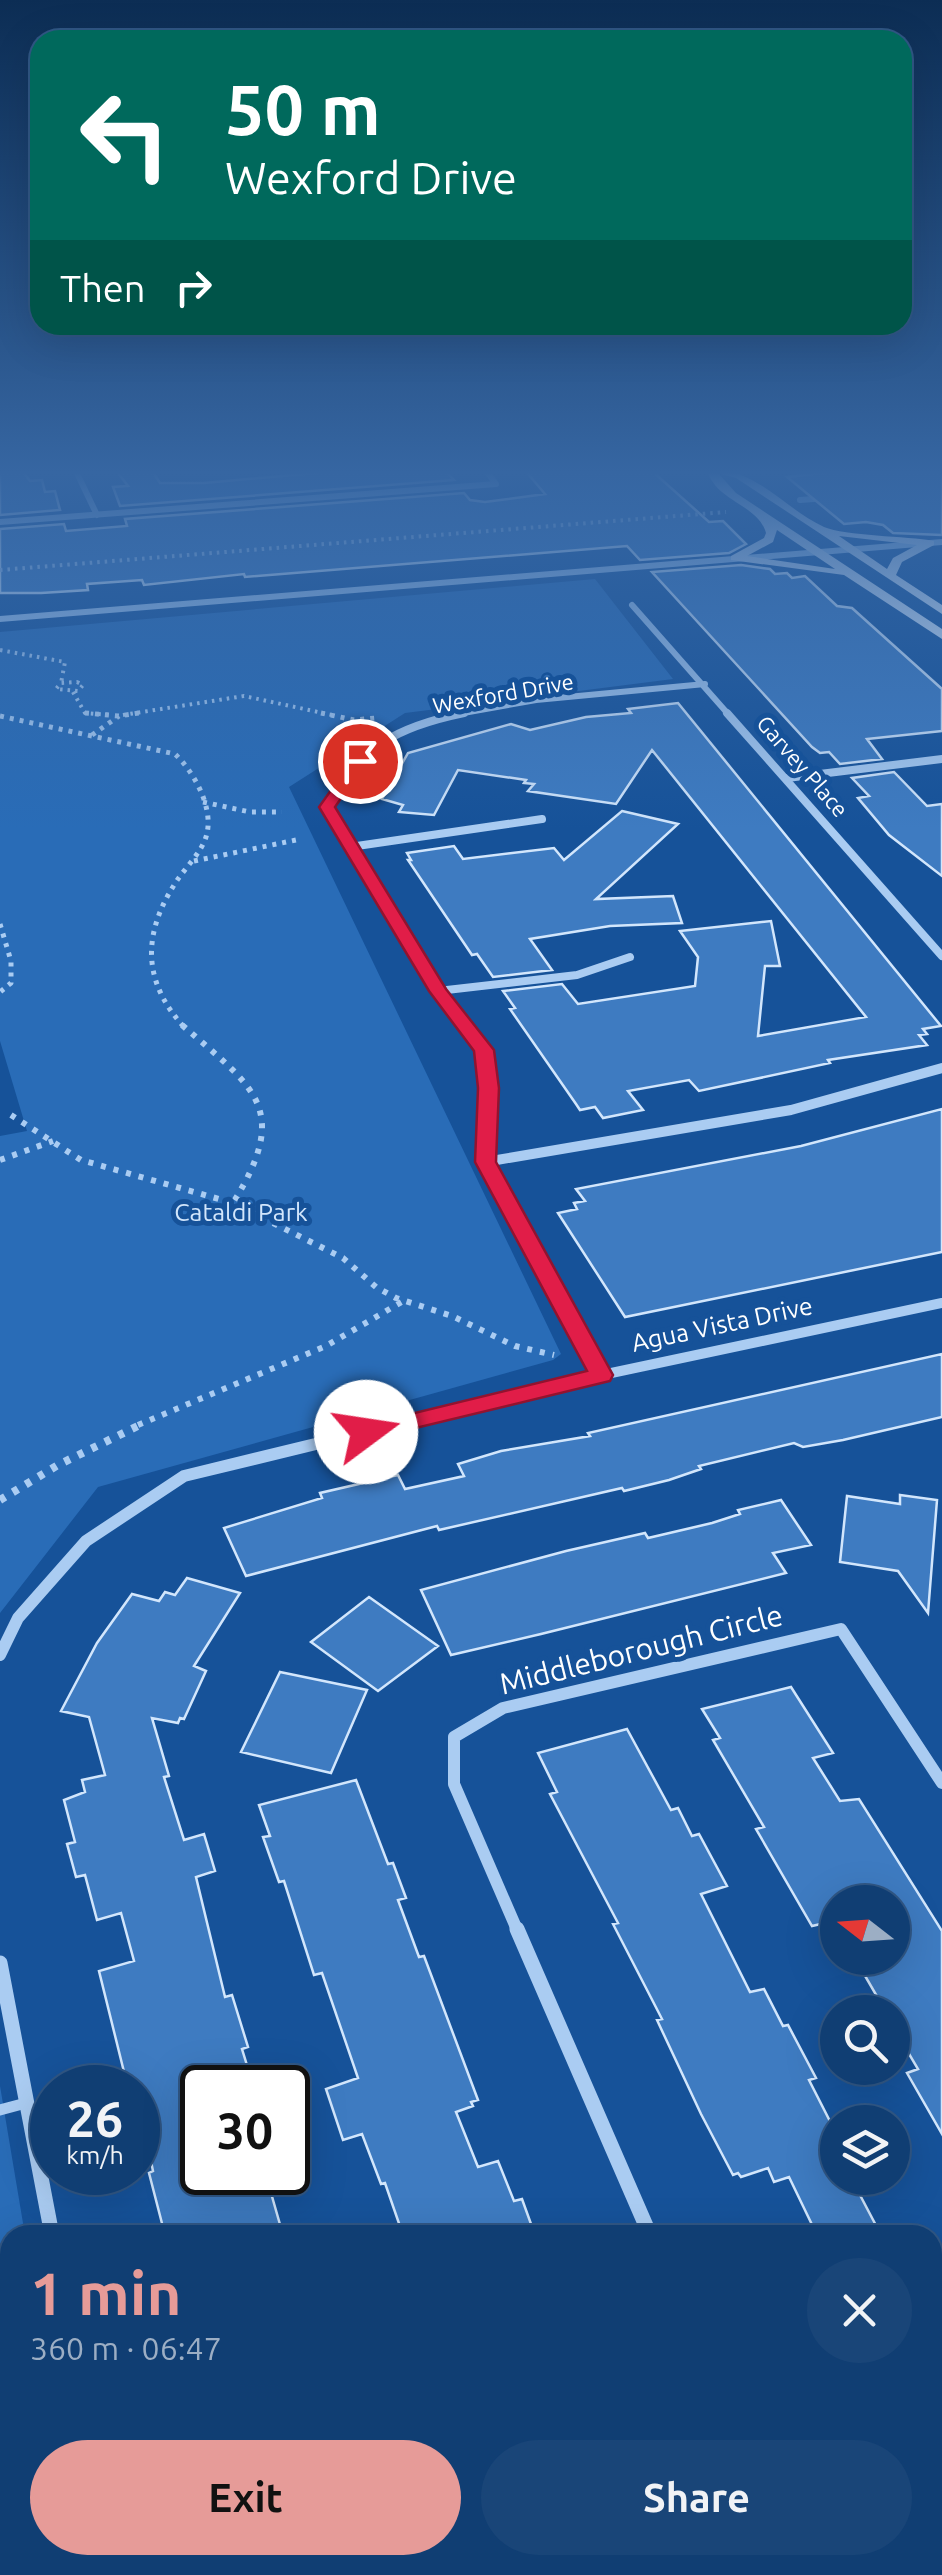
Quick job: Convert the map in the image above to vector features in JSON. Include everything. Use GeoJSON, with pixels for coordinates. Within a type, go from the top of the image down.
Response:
{"type":"FeatureCollection","features":[{"type":"Feature","properties":{"kind":"main road"},"geometry":{"type":"LineString","coordinates":[[874,589],[942,635]]}},
{"type":"Feature","properties":{"kind":"main road"},"geometry":{"type":"LineString","coordinates":[[910,589],[942,610]]}},
{"type":"Feature","properties":{"kind":"street"},"geometry":{"type":"LineString","coordinates":[[0,619],[359,589]]}},
{"type":"Feature","properties":{"kind":"street","name":"Garvey Place"},"geometry":{"type":"LineString","coordinates":[[632,604],[942,956]]}},
{"type":"Feature","properties":{"kind":"street","name":"Wexford Drive"},"geometry":{"type":"LineString","coordinates":[[485,1162],[488,1088],[484,1050],[438,991],[327,807],[350,773],[381,741],[436,720],[521,703],[705,684]]}},
{"type":"Feature","properties":{"kind":"street"},"geometry":{"type":"LineString","coordinates":[[788,778],[942,759]]}},
{"type":"Feature","properties":{"kind":"street"},"geometry":{"type":"LineString","coordinates":[[350,847],[542,820]]}},
{"type":"Feature","properties":{"kind":"street"},"geometry":{"type":"LineString","coordinates":[[438,991],[577,975],[630,957]]}},
{"type":"Feature","properties":{"kind":"street"},"geometry":{"type":"LineString","coordinates":[[602,1375],[485,1162],[791,1110],[942,1068]]}},
{"type":"Feature","properties":{"kind":"street","name":"Agua Vista Drive"},"geometry":{"type":"LineString","coordinates":[[0,1655],[18,1618],[86,1541],[184,1476],[602,1375],[942,1302]]}},
{"type":"Feature","properties":{"kind":"street","name":"Middleborough Circle"},"geometry":{"type":"LineString","coordinates":[[646,2225],[454,1784],[454,1737],[503,1708],[840,1629],[942,1783]]}},
{"type":"Feature","properties":{"kind":"street"},"geometry":{"type":"LineString","coordinates":[[0,1963],[50,2225]]}},
{"type":"Feature","properties":{"kind":"lane"},"geometry":{"type":"LineString","coordinates":[[0,2110],[26,2104]]}},
{"type":"Feature","properties":{"kind":"path"},"geometry":{"type":"LineString","coordinates":[[0,650],[66,662],[61,682],[55,687],[58,691],[74,692],[83,684],[61,682]]}},
{"type":"Feature","properties":{"kind":"path"},"geometry":{"type":"LineString","coordinates":[[74,692],[85,714],[120,716],[244,696],[354,720],[377,718]]}},
{"type":"Feature","properties":{"kind":"path"},"geometry":{"type":"LineString","coordinates":[[0,716],[175,754],[198,782],[207,836],[164,901],[154,926],[151,984],[175,1020],[250,1084],[262,1110],[258,1160],[233,1204]]}},
{"type":"Feature","properties":{"kind":"path"},"geometry":{"type":"LineString","coordinates":[[91,736],[120,716]]}},
{"type":"Feature","properties":{"kind":"path"},"geometry":{"type":"LineString","coordinates":[[202,802],[250,812],[282,812]]}},
{"type":"Feature","properties":{"kind":"path"},"geometry":{"type":"LineString","coordinates":[[192,862],[296,840]]}},
{"type":"Feature","properties":{"kind":"path"},"geometry":{"type":"LineString","coordinates":[[0,924],[12,961],[11,983],[0,992]]}},
{"type":"Feature","properties":{"kind":"path"},"geometry":{"type":"LineString","coordinates":[[11,1115],[81,1160],[233,1204],[343,1258],[376,1287],[452,1316],[514,1346],[554,1354]]}},
{"type":"Feature","properties":{"kind":"path"},"geometry":{"type":"LineString","coordinates":[[0,1160],[53,1141]]}},
{"type":"Feature","properties":{"kind":"path"},"geometry":{"type":"LineString","coordinates":[[0,1500],[104,1440],[309,1356],[384,1316],[404,1300]]}},
{"type":"Feature","properties":{"kind":"green space","name":"Cataldi Park"},"geometry":{"type":"Polygon","coordinates":[[[481,589],[603,589],[673,679],[405,713],[289,787],[561,1354],[553,1360],[98,1487],[0,1613],[0,1136],[27,1131],[0,1041],[0,632],[481,589]]]}},
{"type":"Feature","properties":{"kind":"green space"},"geometry":{"type":"Polygon","coordinates":[[[0,2086],[23,2225],[0,2225],[0,2086]]]}},
{"type":"Feature","properties":{"kind":"building"},"geometry":{"type":"Polygon","coordinates":[[[0,589],[88,590],[41,593],[0,593],[0,589]]]}},
{"type":"Feature","properties":{"kind":"building"},"geometry":{"type":"Polygon","coordinates":[[[668,589],[819,589],[837,606],[852,608],[942,689],[942,731],[867,739],[882,759],[840,764],[829,752],[820,753],[668,589]]]}},
{"type":"Feature","properties":{"kind":"building"},"geometry":{"type":"Polygon","coordinates":[[[678,703],[941,1026],[923,1029],[927,1034],[919,1035],[927,1045],[828,1060],[830,1063],[699,1091],[689,1080],[628,1091],[643,1110],[603,1118],[595,1107],[580,1110],[510,1009],[515,1008],[503,991],[562,984],[578,1004],[695,986],[698,957],[680,931],[771,921],[780,966],[765,966],[758,1036],[866,1017],[652,750],[616,804],[528,791],[534,784],[524,783],[526,780],[458,770],[434,815],[399,812],[403,805],[382,799],[408,753],[511,724],[530,730],[586,717],[631,713],[628,709],[678,703]]]}},
{"type":"Feature","properties":{"kind":"building"},"geometry":{"type":"Polygon","coordinates":[[[894,772],[927,806],[942,804],[942,876],[889,835],[858,798],[869,796],[852,778],[894,772]]]}},
{"type":"Feature","properties":{"kind":"building"},"geometry":{"type":"Polygon","coordinates":[[[622,811],[678,824],[596,899],[673,896],[682,923],[610,926],[530,939],[552,970],[493,977],[477,954],[472,955],[408,860],[407,853],[454,846],[463,859],[554,848],[564,860],[622,811]]]}},
{"type":"Feature","properties":{"kind":"building"},"geometry":{"type":"Polygon","coordinates":[[[942,1109],[942,1252],[625,1317],[558,1213],[577,1209],[574,1203],[585,1201],[576,1189],[801,1146],[942,1109]]]}},
{"type":"Feature","properties":{"kind":"building"},"geometry":{"type":"Polygon","coordinates":[[[942,1354],[942,1417],[843,1440],[803,1447],[794,1443],[699,1466],[701,1469],[669,1480],[624,1491],[622,1488],[439,1530],[437,1526],[246,1576],[224,1528],[322,1498],[320,1493],[398,1475],[405,1489],[464,1476],[458,1464],[501,1451],[590,1436],[588,1433],[942,1354]]]}},
{"type":"Feature","properties":{"kind":"building"},"geometry":{"type":"Polygon","coordinates":[[[900,1495],[937,1500],[928,1613],[898,1571],[840,1562],[847,1496],[900,1504],[900,1495]]]}},
{"type":"Feature","properties":{"kind":"building"},"geometry":{"type":"Polygon","coordinates":[[[781,1500],[811,1545],[773,1553],[786,1573],[451,1655],[421,1590],[566,1551],[712,1523],[740,1514],[738,1510],[781,1500]]]}},
{"type":"Feature","properties":{"kind":"building"},"geometry":{"type":"Polygon","coordinates":[[[187,1578],[240,1593],[194,1666],[206,1671],[184,1719],[180,1718],[178,1723],[152,1718],[169,1776],[164,1777],[184,1840],[204,1834],[215,1871],[196,1877],[225,1997],[232,1995],[248,2047],[242,2049],[247,2065],[180,2065],[180,2195],[272,2195],[280,2225],[162,2225],[155,2195],[160,2195],[160,2065],[122,2065],[99,1971],[134,1961],[121,1913],[97,1920],[85,1875],[76,1877],[67,1844],[75,1842],[64,1800],[85,1792],[82,1780],[105,1775],[89,1717],[61,1711],[97,1643],[132,1594],[159,1601],[165,1592],[175,1595],[187,1578]]]}},
{"type":"Feature","properties":{"kind":"building"},"geometry":{"type":"Polygon","coordinates":[[[369,1597],[438,1646],[378,1691],[311,1642],[369,1597]]]}},
{"type":"Feature","properties":{"kind":"building"},"geometry":{"type":"Polygon","coordinates":[[[280,1672],[367,1690],[331,1773],[241,1752],[280,1672]]]}},
{"type":"Feature","properties":{"kind":"building"},"geometry":{"type":"Polygon","coordinates":[[[791,1687],[833,1753],[813,1758],[840,1801],[859,1799],[942,1931],[942,2134],[910,2078],[910,2072],[918,2069],[910,2055],[910,1995],[876,1995],[865,1975],[910,1975],[910,1885],[820,1885],[820,1924],[812,1926],[756,1829],[764,1827],[713,1740],[720,1738],[702,1709],[791,1687]]]}},
{"type":"Feature","properties":{"kind":"building"},"geometry":{"type":"Polygon","coordinates":[[[627,1729],[671,1810],[678,1808],[692,1836],[699,1834],[727,1886],[701,1894],[750,1992],[764,1989],[816,2078],[809,2080],[822,2105],[820,2195],[860,2195],[876,2225],[812,2225],[789,2177],[774,2182],[768,2168],[741,2177],[738,2173],[733,2175],[657,2020],[662,2019],[613,1924],[618,1923],[550,1794],[557,1792],[538,1753],[627,1729]]]}},
{"type":"Feature","properties":{"kind":"building"},"geometry":{"type":"Polygon","coordinates":[[[356,1780],[388,1864],[393,1863],[406,1898],[398,1900],[419,1957],[424,1956],[478,2100],[456,2112],[478,2167],[498,2161],[514,2201],[522,2199],[531,2225],[400,2225],[362,2134],[343,2140],[326,2089],[358,2078],[322,1973],[314,1975],[284,1881],[279,1882],[263,1837],[270,1836],[259,1805],[356,1780]]]}},
{"type":"Feature","properties":{"kind":"route"},"geometry":{"type":"LineString","coordinates":[[360,761],[327,807],[438,991],[484,1050],[488,1088],[485,1162],[602,1375],[366,1432]]}}]}
